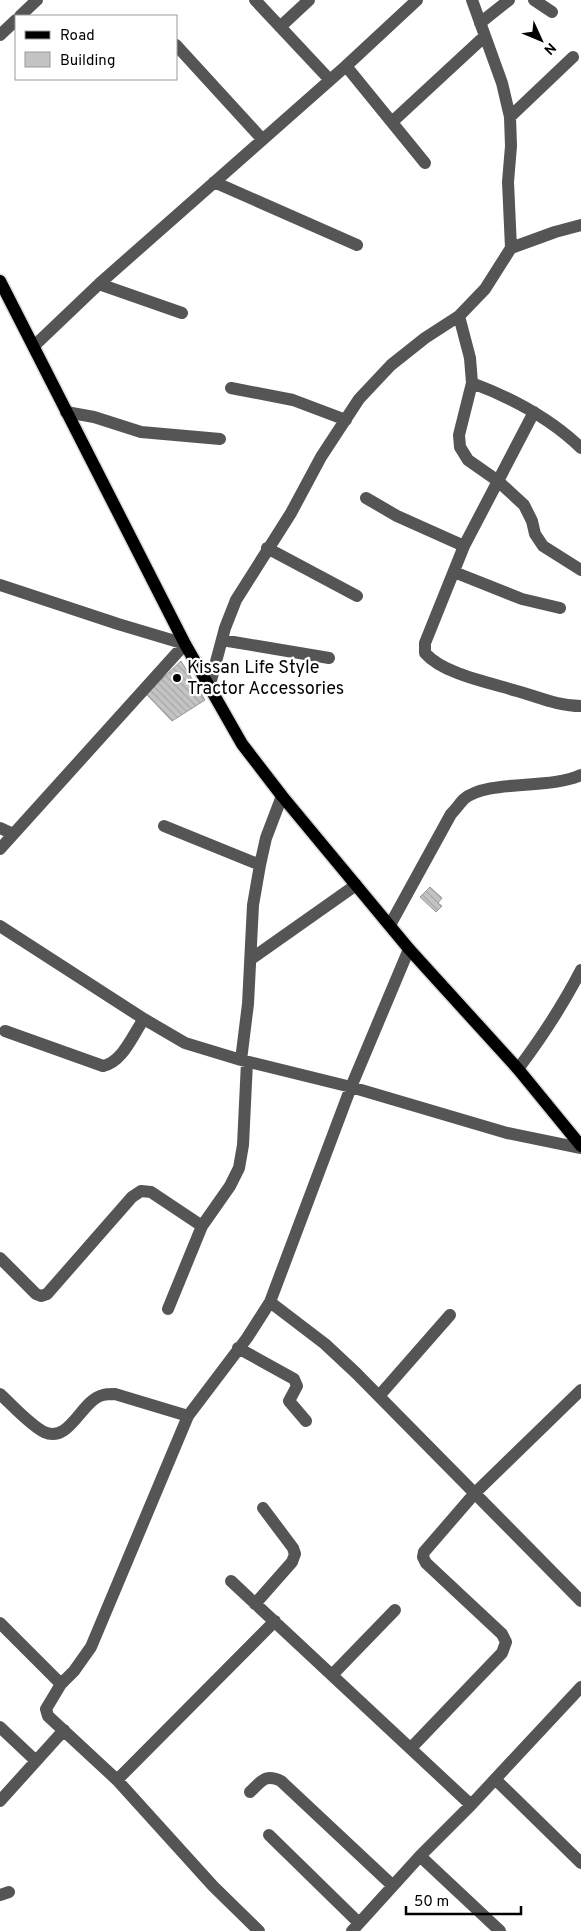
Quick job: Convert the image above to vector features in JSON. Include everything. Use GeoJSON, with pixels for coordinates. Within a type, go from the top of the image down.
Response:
{"type":"FeatureCollection","features":[{"type":"Feature","properties":{"kind":"main road"},"geometry":{"type":"LineString","coordinates":[[0,281],[185,644],[242,744],[282,796],[409,949],[518,1069],[581,1147]]}},
{"type":"Feature","properties":{"kind":"street"},"geometry":{"type":"LineString","coordinates":[[21,15],[37,0]]}},
{"type":"Feature","properties":{"kind":"street"},"geometry":{"type":"LineString","coordinates":[[255,0],[330,80]]}},
{"type":"Feature","properties":{"kind":"street"},"geometry":{"type":"LineString","coordinates":[[280,28],[309,0]]}},
{"type":"Feature","properties":{"kind":"street"},"geometry":{"type":"LineString","coordinates":[[209,688],[222,640],[236,600],[291,513],[321,457],[359,399],[391,365],[425,338],[459,316],[485,289],[511,248],[508,182],[511,146],[510,118],[502,84],[472,0]]}},
{"type":"Feature","properties":{"kind":"street"},"geometry":{"type":"LineString","coordinates":[[480,23],[509,0]]}},
{"type":"Feature","properties":{"kind":"street"},"geometry":{"type":"LineString","coordinates":[[534,0],[552,12]]}},
{"type":"Feature","properties":{"kind":"street"},"geometry":{"type":"LineString","coordinates":[[34,346],[99,284],[346,66],[413,1]]}},
{"type":"Feature","properties":{"kind":"street"},"geometry":{"type":"LineString","coordinates":[[0,35],[15,21]]}},
{"type":"Feature","properties":{"kind":"street"},"geometry":{"type":"LineString","coordinates":[[392,122],[485,36]]}},
{"type":"Feature","properties":{"kind":"street"},"geometry":{"type":"LineString","coordinates":[[178,47],[262,139]]}},
{"type":"Feature","properties":{"kind":"street"},"geometry":{"type":"LineString","coordinates":[[510,118],[573,57]]}},
{"type":"Feature","properties":{"kind":"street"},"geometry":{"type":"LineString","coordinates":[[346,66],[425,163]]}},
{"type":"Feature","properties":{"kind":"street"},"geometry":{"type":"LineString","coordinates":[[214,182],[358,245]]}},
{"type":"Feature","properties":{"kind":"street"},"geometry":{"type":"LineString","coordinates":[[511,248],[554,232],[581,225]]}},
{"type":"Feature","properties":{"kind":"street"},"geometry":{"type":"LineString","coordinates":[[99,284],[182,313]]}},
{"type":"Feature","properties":{"kind":"street"},"geometry":{"type":"LineString","coordinates":[[459,316],[470,358],[472,383],[459,435],[460,447],[468,460],[498,481],[524,505],[532,521],[535,534],[543,546],[581,570]]}},
{"type":"Feature","properties":{"kind":"street"},"geometry":{"type":"LineString","coordinates":[[472,383],[517,402],[534,412],[569,436],[581,448]]}},
{"type":"Feature","properties":{"kind":"street"},"geometry":{"type":"LineString","coordinates":[[231,388],[292,400],[346,420]]}},
{"type":"Feature","properties":{"kind":"street"},"geometry":{"type":"LineString","coordinates":[[66,412],[94,417],[141,432],[220,439]]}},
{"type":"Feature","properties":{"kind":"street"},"geometry":{"type":"LineString","coordinates":[[534,412],[464,546],[425,643],[425,653],[431,660],[466,676],[545,700],[570,706],[581,706]]}},
{"type":"Feature","properties":{"kind":"street"},"geometry":{"type":"LineString","coordinates":[[366,498],[397,516],[464,546]]}},
{"type":"Feature","properties":{"kind":"street"},"geometry":{"type":"LineString","coordinates":[[268,548],[357,596]]}},
{"type":"Feature","properties":{"kind":"street"},"geometry":{"type":"LineString","coordinates":[[454,572],[522,599],[560,608]]}},
{"type":"Feature","properties":{"kind":"street"},"geometry":{"type":"LineString","coordinates":[[0,585],[185,644],[0,849]]}},
{"type":"Feature","properties":{"kind":"street"},"geometry":{"type":"LineString","coordinates":[[222,640],[329,658]]}},
{"type":"Feature","properties":{"kind":"street"},"geometry":{"type":"LineString","coordinates":[[390,925],[451,814],[465,798],[482,790],[550,784],[581,775]]}},
{"type":"Feature","properties":{"kind":"street"},"geometry":{"type":"LineString","coordinates":[[168,1310],[202,1226],[230,1186],[239,1168],[243,1145],[244,1061],[254,905],[266,838],[282,796]]}},
{"type":"Feature","properties":{"kind":"street"},"geometry":{"type":"LineString","coordinates":[[164,826],[260,865]]}},
{"type":"Feature","properties":{"kind":"street"},"geometry":{"type":"LineString","coordinates":[[0,828],[13,834]]}},
{"type":"Feature","properties":{"kind":"street"},"geometry":{"type":"LineString","coordinates":[[252,959],[356,885]]}},
{"type":"Feature","properties":{"kind":"street"},"geometry":{"type":"LineString","coordinates":[[0,926],[185,1043],[244,1061],[351,1087],[507,1133],[581,1147]]}},
{"type":"Feature","properties":{"kind":"street"},"geometry":{"type":"LineString","coordinates":[[259,1931],[214,1886],[117,1780],[48,1716],[46,1709],[61,1684],[74,1671],[91,1647],[188,1416],[270,1302],[351,1087],[409,949]]}},
{"type":"Feature","properties":{"kind":"street"},"geometry":{"type":"LineString","coordinates":[[518,1069],[544,1034],[581,970]]}},
{"type":"Feature","properties":{"kind":"street"},"geometry":{"type":"LineString","coordinates":[[5,1031],[104,1066],[112,1064],[119,1057],[144,1018]]}},
{"type":"Feature","properties":{"kind":"street"},"geometry":{"type":"LineString","coordinates":[[0,1258],[36,1294],[41,1296],[47,1294],[132,1197],[141,1191],[151,1192],[202,1226]]}},
{"type":"Feature","properties":{"kind":"street"},"geometry":{"type":"LineString","coordinates":[[270,1302],[325,1344],[379,1396],[581,1601]]}},
{"type":"Feature","properties":{"kind":"street"},"geometry":{"type":"LineString","coordinates":[[379,1396],[450,1315]]}},
{"type":"Feature","properties":{"kind":"street"},"geometry":{"type":"LineString","coordinates":[[238,1348],[294,1379],[296,1386],[289,1401],[306,1422]]}},
{"type":"Feature","properties":{"kind":"street"},"geometry":{"type":"LineString","coordinates":[[410,1748],[502,1653],[506,1642],[502,1634],[426,1562],[423,1557],[424,1552],[475,1493],[581,1390]]}},
{"type":"Feature","properties":{"kind":"street"},"geometry":{"type":"LineString","coordinates":[[0,1394],[43,1432],[52,1435],[61,1433],[92,1401],[103,1395],[115,1394],[188,1416]]}},
{"type":"Feature","properties":{"kind":"street"},"geometry":{"type":"LineString","coordinates":[[255,1604],[292,1562],[295,1554],[293,1548],[263,1508]]}},
{"type":"Feature","properties":{"kind":"street"},"geometry":{"type":"LineString","coordinates":[[231,1581],[471,1805]]}},
{"type":"Feature","properties":{"kind":"street"},"geometry":{"type":"LineString","coordinates":[[332,1675],[395,1610]]}},
{"type":"Feature","properties":{"kind":"street"},"geometry":{"type":"LineString","coordinates":[[117,1780],[275,1621]]}},
{"type":"Feature","properties":{"kind":"street"},"geometry":{"type":"LineString","coordinates":[[0,1623],[61,1684]]}},
{"type":"Feature","properties":{"kind":"street"},"geometry":{"type":"LineString","coordinates":[[269,1835],[355,1927],[581,1687]]}},
{"type":"Feature","properties":{"kind":"street"},"geometry":{"type":"LineString","coordinates":[[0,1727],[36,1761]]}},
{"type":"Feature","properties":{"kind":"street"},"geometry":{"type":"LineString","coordinates":[[0,1801],[64,1730]]}},
{"type":"Feature","properties":{"kind":"street"},"geometry":{"type":"LineString","coordinates":[[250,1792],[266,1778],[273,1777],[281,1781],[393,1886]]}},
{"type":"Feature","properties":{"kind":"street"},"geometry":{"type":"LineString","coordinates":[[495,1779],[581,1862]]}},
{"type":"Feature","properties":{"kind":"street"},"geometry":{"type":"LineString","coordinates":[[420,1856],[500,1931]]}},
{"type":"Feature","properties":{"kind":"building","name":"Kissan Life Style Tractor Accessories"},"geometry":{"type":"Polygon","coordinates":[[[181,661],[205,700],[172,721],[146,694],[181,661]]]}},
{"type":"Feature","properties":{"kind":"building"},"geometry":{"type":"Polygon","coordinates":[[[430,887],[442,898],[438,903],[442,906],[436,912],[420,897],[430,887]]]}},
{"type":"Feature","properties":{"kind":"place","name":"Kissan Life Style Tractor Accessories"},"geometry":{"type":"Point","coordinates":[177,678]}}]}
